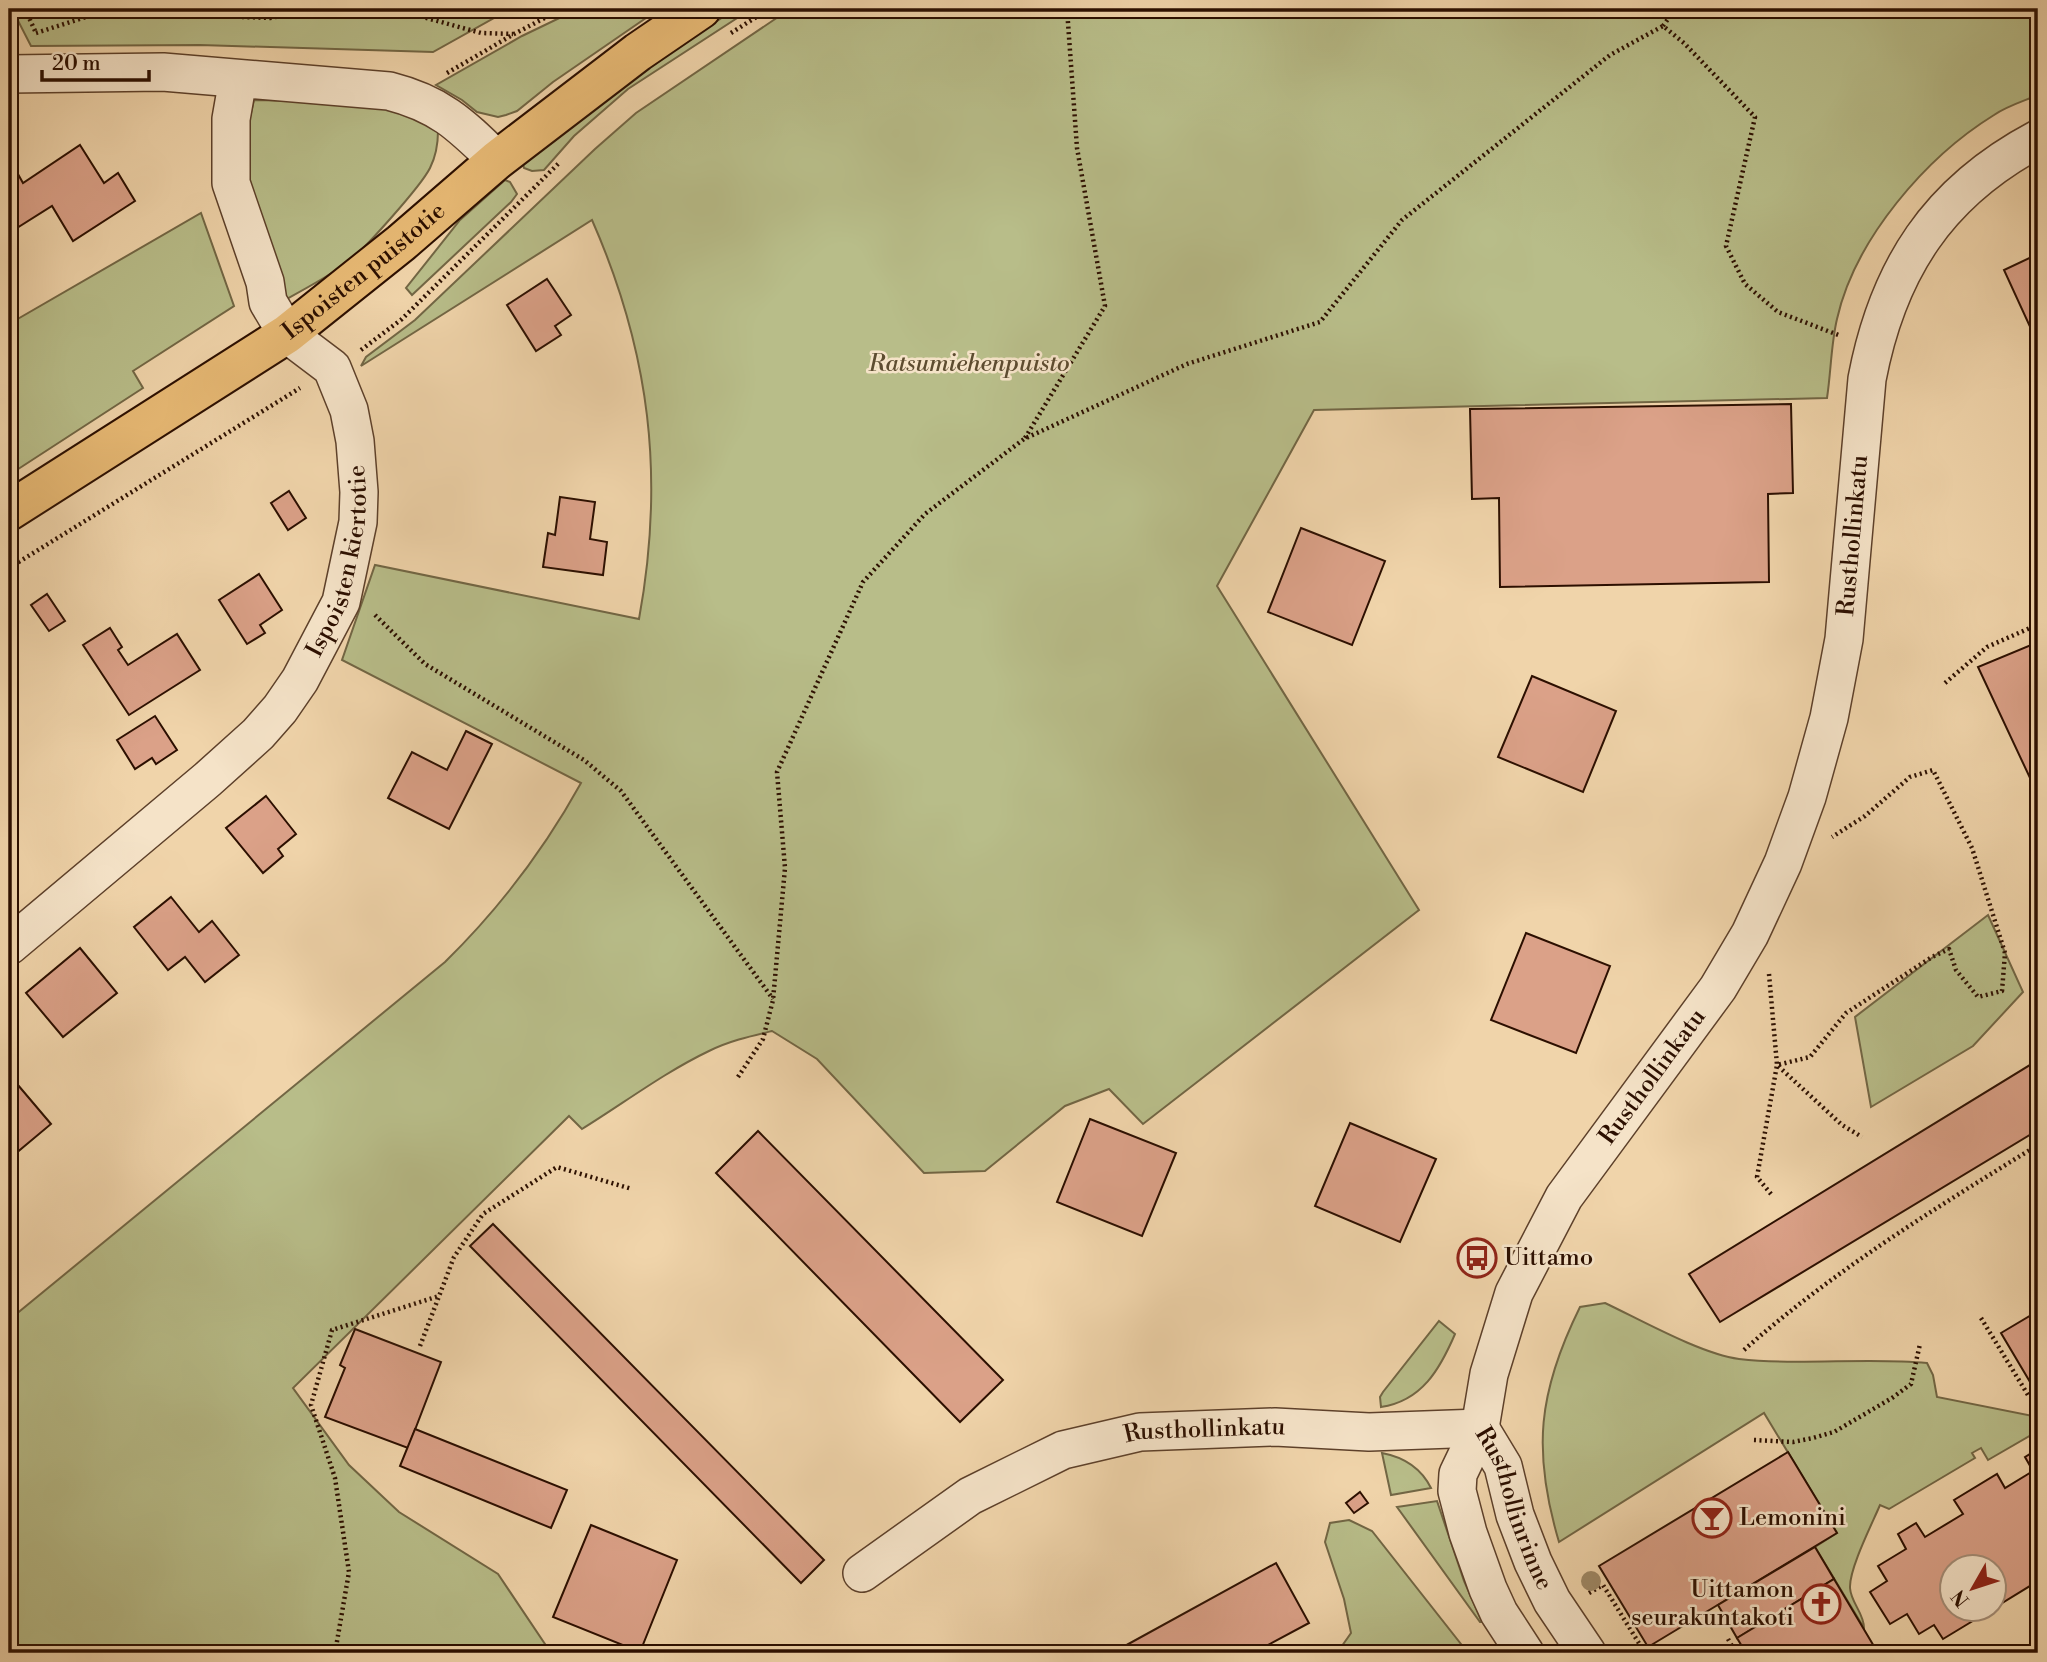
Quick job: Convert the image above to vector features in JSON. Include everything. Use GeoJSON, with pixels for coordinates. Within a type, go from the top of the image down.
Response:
{"type":"FeatureCollection","features":[{"type":"Feature","properties":{"kind":"main road","name":"Ispoisten puistotie"},"geometry":{"type":"LineString","coordinates":[[9,511],[287,334],[401,243],[497,160],[638,52],[713,23]]}},
{"type":"Feature","properties":{"kind":"street"},"geometry":{"type":"LineString","coordinates":[[9,74],[163,72],[389,90],[439,108],[460,123],[497,160]]}},
{"type":"Feature","properties":{"kind":"street","name":"Ispoisten kiertotie"},"geometry":{"type":"LineString","coordinates":[[9,946],[258,734],[300,680],[341,602],[358,522],[355,440],[349,410],[332,368],[287,334],[268,302],[265,282],[232,183],[231,119],[238,79]]}},
{"type":"Feature","properties":{"kind":"street","name":"Rusthollinkatu"},"geometry":{"type":"LineString","coordinates":[[862,1573],[970,1496],[1063,1450],[1140,1432],[1275,1427],[1369,1432],[1480,1428],[1489,1374],[1514,1293],[1564,1197],[1711,998],[1750,934],[1783,863],[1807,797],[1829,718],[1844,639],[1867,379],[1874,343],[1887,304],[1921,240],[1945,208],[1976,178],[2007,156],[2038,139]]}},
{"type":"Feature","properties":{"kind":"street","name":"Rusthollinrinne"},"geometry":{"type":"LineString","coordinates":[[1480,1428],[1458,1474],[1457,1490],[1468,1533],[1488,1589],[1499,1613],[1525,1653]]}},
{"type":"Feature","properties":{"kind":"street","name":"Rusthollinrinne"},"geometry":{"type":"LineString","coordinates":[[1480,1428],[1503,1466],[1515,1515],[1533,1562],[1552,1601],[1587,1653]]}},
{"type":"Feature","properties":{"kind":"path"},"geometry":{"type":"LineString","coordinates":[[36,33],[86,17],[115,12],[270,18],[322,9]]}},
{"type":"Feature","properties":{"kind":"path"},"geometry":{"type":"LineString","coordinates":[[394,9],[481,33],[514,34]]}},
{"type":"Feature","properties":{"kind":"path"},"geometry":{"type":"LineString","coordinates":[[410,96],[514,34],[562,9]]}},
{"type":"Feature","properties":{"kind":"path"},"geometry":{"type":"LineString","coordinates":[[713,23],[769,9]]}},
{"type":"Feature","properties":{"kind":"path"},"geometry":{"type":"LineString","coordinates":[[1024,439],[1105,306],[1077,148],[1068,9]]}},
{"type":"Feature","properties":{"kind":"path"},"geometry":{"type":"LineString","coordinates":[[738,1077],[763,1039],[774,1000],[785,868],[777,772],[863,582],[925,514],[1024,439],[1187,364],[1320,322],[1402,220],[1610,55],[1663,26],[1675,9]]}},
{"type":"Feature","properties":{"kind":"path"},"geometry":{"type":"LineString","coordinates":[[1663,26],[1684,43],[1755,117],[1726,246],[1745,284],[1779,313],[1844,337],[1887,304]]}},
{"type":"Feature","properties":{"kind":"path"},"geometry":{"type":"LineString","coordinates":[[358,352],[402,319],[565,158]]}},
{"type":"Feature","properties":{"kind":"path"},"geometry":{"type":"LineString","coordinates":[[9,568],[308,383]]}},
{"type":"Feature","properties":{"kind":"path"},"geometry":{"type":"LineString","coordinates":[[341,602],[373,613],[425,664],[603,774],[621,791],[774,1000]]}},
{"type":"Feature","properties":{"kind":"path"},"geometry":{"type":"LineString","coordinates":[[1945,682],[1987,647],[2030,628],[2038,633]]}},
{"type":"Feature","properties":{"kind":"path"},"geometry":{"type":"LineString","coordinates":[[1777,1065],[1810,1057],[1846,1013],[1932,957],[1949,949],[1956,970],[1978,997],[2002,991],[2005,953],[1972,848],[1933,770],[1910,777],[1865,816],[1832,837]]}},
{"type":"Feature","properties":{"kind":"path"},"geometry":{"type":"LineString","coordinates":[[1769,973],[1777,1065],[1756,1177],[1770,1194]]}},
{"type":"Feature","properties":{"kind":"path"},"geometry":{"type":"LineString","coordinates":[[1777,1065],[1842,1125],[1862,1137]]}},
{"type":"Feature","properties":{"kind":"path"},"geometry":{"type":"LineString","coordinates":[[1744,1350],[1786,1312],[1948,1200],[2038,1145]]}},
{"type":"Feature","properties":{"kind":"path"},"geometry":{"type":"LineString","coordinates":[[420,1346],[454,1257],[483,1214],[557,1167],[632,1189]]}},
{"type":"Feature","properties":{"kind":"path"},"geometry":{"type":"LineString","coordinates":[[335,1653],[349,1572],[335,1478],[311,1405],[332,1330],[439,1296]]}},
{"type":"Feature","properties":{"kind":"path"},"geometry":{"type":"LineString","coordinates":[[1981,1318],[2028,1395],[2038,1398]]}},
{"type":"Feature","properties":{"kind":"path"},"geometry":{"type":"LineString","coordinates":[[1754,1440],[1793,1442],[1834,1432],[1911,1384],[1920,1344]]}},
{"type":"Feature","properties":{"kind":"path"},"geometry":{"type":"LineString","coordinates":[[1597,1588],[1604,1584],[1645,1653]]}},
{"type":"Feature","properties":{"kind":"path"},"geometry":{"type":"LineString","coordinates":[[1727,1639],[1737,1653]]}},
{"type":"Feature","properties":{"kind":"green space"},"geometry":{"type":"Polygon","coordinates":[[[12,9],[510,9],[433,52],[200,45],[31,46],[12,9]]]}},
{"type":"Feature","properties":{"kind":"green space"},"geometry":{"type":"Polygon","coordinates":[[[578,9],[659,9],[553,82],[517,111],[506,115],[498,117],[477,112],[436,85],[522,36],[578,9]]]}},
{"type":"Feature","properties":{"kind":"green space"},"geometry":{"type":"Polygon","coordinates":[[[735,9],[751,9],[628,89],[574,136],[544,170],[532,171],[524,168],[523,164],[597,102],[735,9]]]}},
{"type":"Feature","properties":{"kind":"green space","name":"Ratsumiehenpuisto"},"geometry":{"type":"Polygon","coordinates":[[[790,9],[2038,9],[2038,95],[1999,112],[1943,153],[1919,177],[1877,230],[1846,289],[1837,319],[1827,398],[1314,410],[1217,586],[1419,910],[1143,1124],[1109,1089],[1065,1106],[985,1171],[924,1173],[817,1059],[772,1031],[740,1039],[717,1047],[676,1068],[582,1129],[569,1116],[293,1388],[349,1465],[399,1512],[498,1574],[551,1653],[9,1653],[9,1320],[445,962],[484,921],[520,877],[552,832],[581,783],[342,660],[375,565],[639,619],[651,515],[647,416],[627,318],[612,269],[592,220],[361,366],[366,357],[415,320],[636,113],[790,9]]]}},
{"type":"Feature","properties":{"kind":"green space"},"geometry":{"type":"Polygon","coordinates":[[[254,100],[394,103],[438,131],[430,168],[378,232],[347,263],[281,302],[253,219],[244,143],[254,100]]]}},
{"type":"Feature","properties":{"kind":"green space"},"geometry":{"type":"Polygon","coordinates":[[[505,180],[510,182],[517,194],[511,202],[412,295],[406,288],[460,220],[505,180]]]}},
{"type":"Feature","properties":{"kind":"green space"},"geometry":{"type":"Polygon","coordinates":[[[201,213],[234,306],[133,371],[143,388],[9,475],[9,324],[201,213]]]}},
{"type":"Feature","properties":{"kind":"green space"},"geometry":{"type":"Polygon","coordinates":[[[1988,915],[2023,992],[1973,1046],[1871,1107],[1855,1017],[1988,915]]]}},
{"type":"Feature","properties":{"kind":"green space"},"geometry":{"type":"Polygon","coordinates":[[[1605,1303],[1689,1344],[1739,1359],[1927,1363],[1933,1375],[1937,1397],[2038,1417],[2038,1431],[1988,1460],[1981,1448],[1972,1453],[1975,1458],[1889,1509],[1880,1505],[1857,1558],[1851,1580],[1851,1593],[1864,1628],[1815,1547],[1837,1533],[1764,1413],[1559,1542],[1545,1479],[1544,1422],[1548,1395],[1555,1367],[1580,1307],[1605,1303]]]}},
{"type":"Feature","properties":{"kind":"green space"},"geometry":{"type":"Polygon","coordinates":[[[1439,1321],[1455,1334],[1436,1371],[1408,1398],[1381,1407],[1380,1397],[1383,1392],[1439,1321]]]}},
{"type":"Feature","properties":{"kind":"green space"},"geometry":{"type":"Polygon","coordinates":[[[1382,1453],[1411,1464],[1431,1488],[1391,1495],[1382,1453]]]}},
{"type":"Feature","properties":{"kind":"green space"},"geometry":{"type":"Polygon","coordinates":[[[1437,1501],[1464,1581],[1482,1622],[1397,1507],[1437,1501]]]}},
{"type":"Feature","properties":{"kind":"green space"},"geometry":{"type":"Polygon","coordinates":[[[1349,1520],[1372,1531],[1468,1653],[1337,1653],[1351,1633],[1344,1599],[1325,1542],[1330,1523],[1349,1520]]]}},
{"type":"Feature","properties":{"kind":"building"},"geometry":{"type":"Polygon","coordinates":[[[80,145],[104,183],[118,173],[135,201],[73,241],[52,206],[9,233],[9,158],[23,183],[80,145]]]}},
{"type":"Feature","properties":{"kind":"building"},"geometry":{"type":"Polygon","coordinates":[[[2038,254],[2038,344],[2004,270],[2038,254]]]}},
{"type":"Feature","properties":{"kind":"building"},"geometry":{"type":"Polygon","coordinates":[[[547,279],[571,315],[555,326],[561,335],[536,351],[507,305],[547,279]]]}},
{"type":"Feature","properties":{"kind":"building"},"geometry":{"type":"Polygon","coordinates":[[[1791,404],[1793,493],[1768,494],[1769,582],[1500,587],[1499,498],[1472,499],[1470,409],[1791,404]]]}},
{"type":"Feature","properties":{"kind":"building"},"geometry":{"type":"Polygon","coordinates":[[[289,491],[306,518],[288,530],[271,503],[289,491]]]}},
{"type":"Feature","properties":{"kind":"building"},"geometry":{"type":"Polygon","coordinates":[[[560,497],[595,502],[590,539],[607,542],[603,575],[543,567],[548,533],[555,535],[560,497]]]}},
{"type":"Feature","properties":{"kind":"building"},"geometry":{"type":"Polygon","coordinates":[[[1301,528],[1385,561],[1352,645],[1268,612],[1301,528]]]}},
{"type":"Feature","properties":{"kind":"building"},"geometry":{"type":"Polygon","coordinates":[[[259,574],[282,610],[260,625],[265,633],[247,644],[219,600],[259,574]]]}},
{"type":"Feature","properties":{"kind":"building"},"geometry":{"type":"Polygon","coordinates":[[[47,594],[65,621],[49,631],[31,605],[47,594]]]}},
{"type":"Feature","properties":{"kind":"building"},"geometry":{"type":"Polygon","coordinates":[[[110,628],[122,647],[118,650],[128,665],[177,634],[200,670],[129,715],[83,645],[110,628]]]}},
{"type":"Feature","properties":{"kind":"building"},"geometry":{"type":"Polygon","coordinates":[[[2031,645],[2038,659],[2038,795],[1978,667],[2031,645]]]}},
{"type":"Feature","properties":{"kind":"building"},"geometry":{"type":"Polygon","coordinates":[[[1532,676],[1616,711],[1583,792],[1498,757],[1532,676]]]}},
{"type":"Feature","properties":{"kind":"building"},"geometry":{"type":"Polygon","coordinates":[[[155,716],[177,750],[156,764],[152,758],[135,769],[117,740],[155,716]]]}},
{"type":"Feature","properties":{"kind":"building"},"geometry":{"type":"Polygon","coordinates":[[[466,731],[492,744],[449,829],[388,798],[412,752],[447,770],[466,731]]]}},
{"type":"Feature","properties":{"kind":"building"},"geometry":{"type":"Polygon","coordinates":[[[266,796],[296,834],[278,849],[283,856],[263,873],[226,828],[266,796]]]}},
{"type":"Feature","properties":{"kind":"building"},"geometry":{"type":"Polygon","coordinates":[[[171,897],[199,932],[212,921],[239,955],[205,982],[185,957],[168,970],[134,927],[171,897]]]}},
{"type":"Feature","properties":{"kind":"building"},"geometry":{"type":"Polygon","coordinates":[[[1526,933],[1610,966],[1576,1053],[1491,1020],[1526,933]]]}},
{"type":"Feature","properties":{"kind":"building"},"geometry":{"type":"Polygon","coordinates":[[[80,948],[117,993],[63,1037],[26,993],[80,948]]]}},
{"type":"Feature","properties":{"kind":"building"},"geometry":{"type":"Polygon","coordinates":[[[2038,1060],[2038,1130],[1720,1322],[1689,1274],[2038,1060]]]}},
{"type":"Feature","properties":{"kind":"building"},"geometry":{"type":"Polygon","coordinates":[[[12,1078],[51,1124],[9,1159],[9,1081],[12,1078]]]}},
{"type":"Feature","properties":{"kind":"building"},"geometry":{"type":"Polygon","coordinates":[[[1090,1119],[1176,1153],[1142,1236],[1057,1202],[1090,1119]]]}},
{"type":"Feature","properties":{"kind":"building"},"geometry":{"type":"Polygon","coordinates":[[[1350,1123],[1436,1159],[1400,1242],[1315,1206],[1350,1123]]]}},
{"type":"Feature","properties":{"kind":"building"},"geometry":{"type":"Polygon","coordinates":[[[758,1131],[1003,1380],[960,1422],[716,1173],[758,1131]]]}},
{"type":"Feature","properties":{"kind":"building"},"geometry":{"type":"Polygon","coordinates":[[[493,1224],[824,1560],[801,1583],[470,1246],[493,1224]]]}},
{"type":"Feature","properties":{"kind":"building"},"geometry":{"type":"Polygon","coordinates":[[[2038,1311],[2038,1383],[2033,1387],[2001,1333],[2038,1311]]]}},
{"type":"Feature","properties":{"kind":"building"},"geometry":{"type":"Polygon","coordinates":[[[355,1329],[441,1362],[408,1448],[325,1417],[345,1368],[340,1365],[355,1329]]]}},
{"type":"Feature","properties":{"kind":"building"},"geometry":{"type":"Polygon","coordinates":[[[415,1429],[567,1490],[551,1528],[400,1466],[415,1429]]]}},
{"type":"Feature","properties":{"kind":"building"},"geometry":{"type":"Polygon","coordinates":[[[2038,1449],[2038,1581],[2008,1599],[2008,1554],[1938,1554],[1938,1624],[1968,1624],[1943,1639],[1934,1625],[1919,1634],[1907,1614],[1890,1624],[1870,1592],[1887,1581],[1878,1566],[1906,1549],[1898,1534],[1916,1523],[1925,1537],[1963,1514],[1954,1500],[1997,1474],[2005,1488],[2033,1471],[2025,1457],[2038,1449]]]}},
{"type":"Feature","properties":{"kind":"building"},"geometry":{"type":"Polygon","coordinates":[[[1788,1452],[1837,1533],[1648,1647],[1599,1566],[1788,1452]]]}},
{"type":"Feature","properties":{"kind":"building"},"geometry":{"type":"Polygon","coordinates":[[[1360,1492],[1368,1503],[1354,1513],[1346,1503],[1360,1492]]]}},
{"type":"Feature","properties":{"kind":"building"},"geometry":{"type":"Polygon","coordinates":[[[591,1525],[677,1560],[640,1652],[553,1617],[591,1525]]]}},
{"type":"Feature","properties":{"kind":"building"},"geometry":{"type":"Polygon","coordinates":[[[1815,1547],[1834,1579],[1737,1638],[1718,1605],[1815,1547]]]}},
{"type":"Feature","properties":{"kind":"building"},"geometry":{"type":"Polygon","coordinates":[[[1276,1563],[1309,1623],[1253,1653],[1112,1653],[1276,1563]]]}},
{"type":"Feature","properties":{"kind":"building","name":"Uittamon seurakuntakoti"},"geometry":{"type":"Polygon","coordinates":[[[1834,1579],[1878,1653],[1746,1653],[1737,1638],[1834,1579]]]}},
{"type":"Feature","properties":{"kind":"place","name":"Uittamo"},"geometry":{"type":"Point","coordinates":[1477,1258]}},
{"type":"Feature","properties":{"kind":"place","name":"Lemonini"},"geometry":{"type":"Point","coordinates":[1712,1518]}},
{"type":"Feature","properties":{"kind":"place","name":"Uittamon seurakuntakoti"},"geometry":{"type":"Point","coordinates":[1821,1604]}}]}
